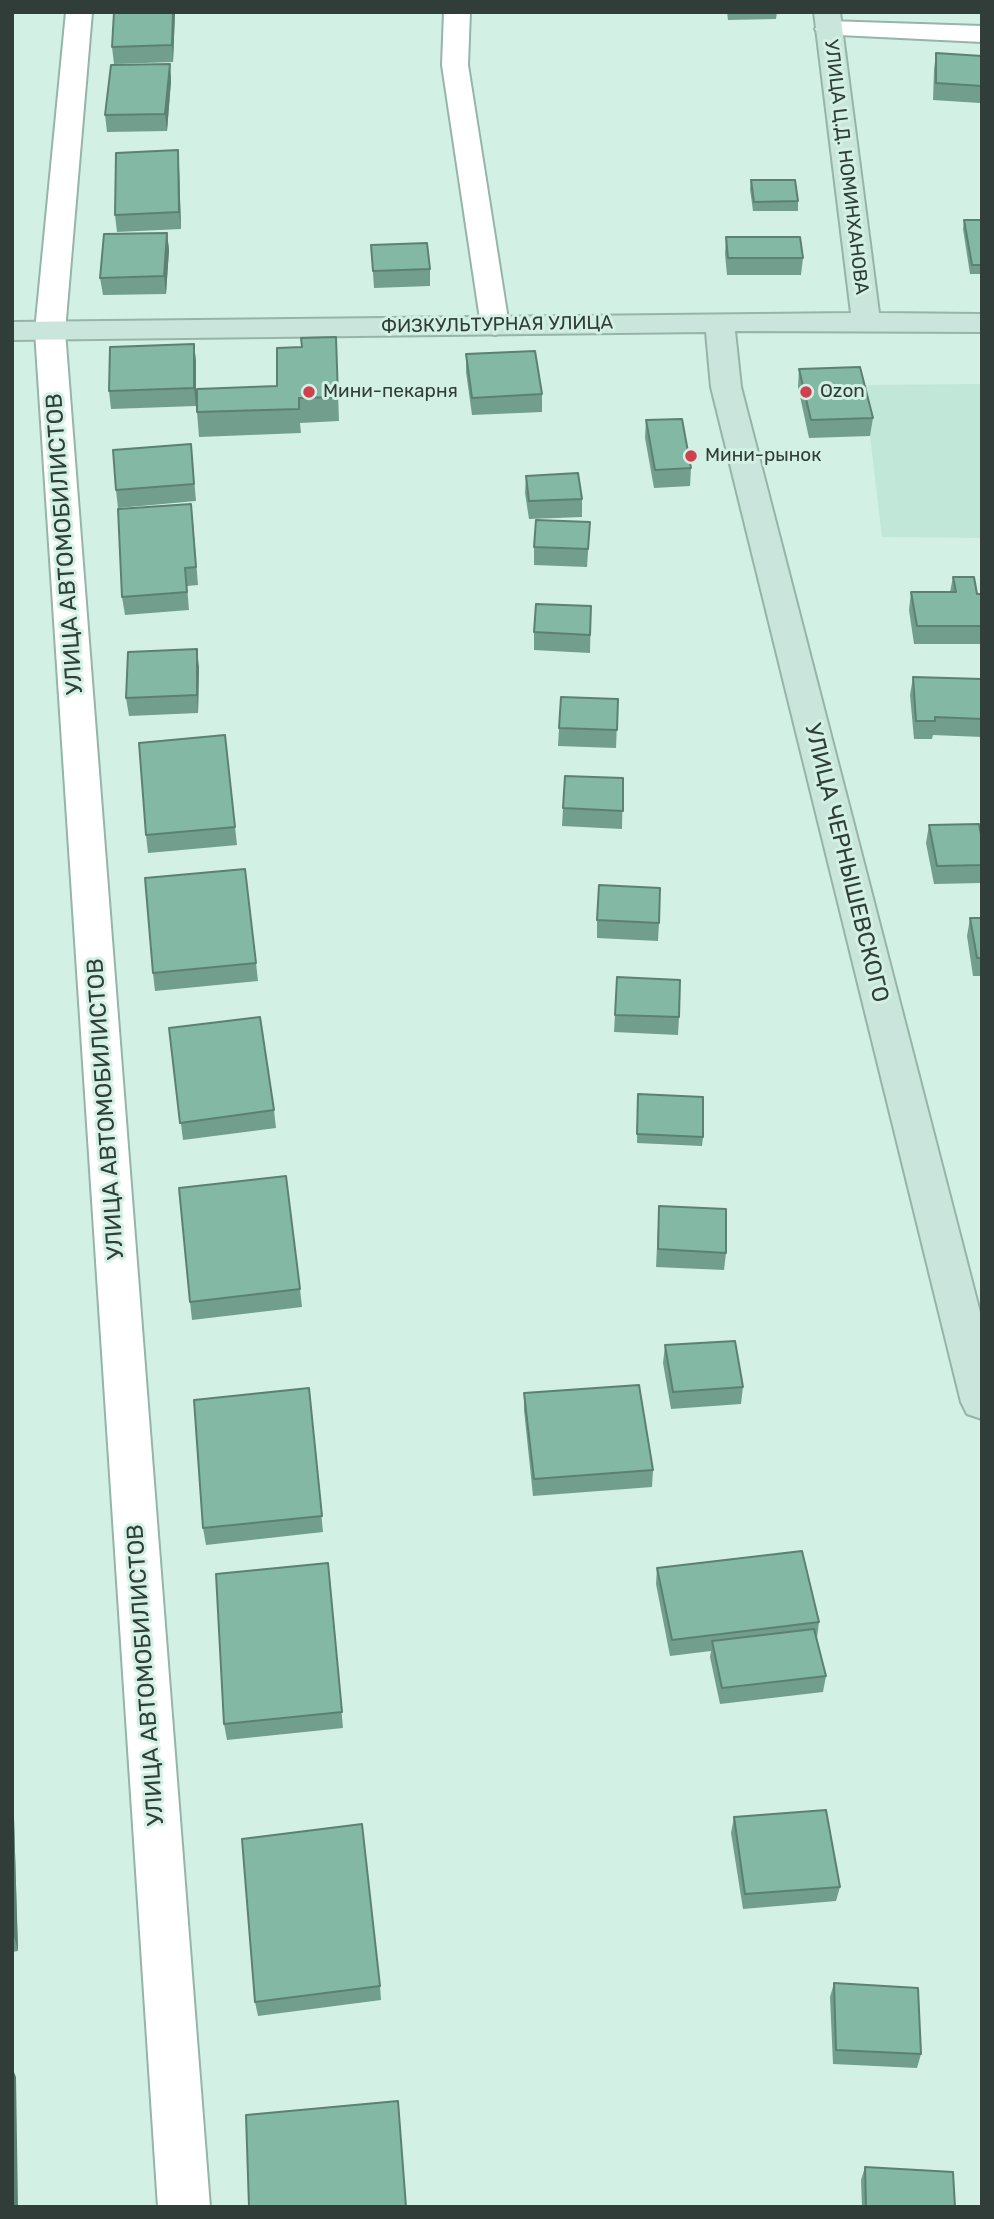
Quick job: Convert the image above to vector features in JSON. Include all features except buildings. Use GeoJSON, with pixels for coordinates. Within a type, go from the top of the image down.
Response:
{"type":"FeatureCollection","features":[{"type":"Feature","properties":{"kind":"street","name":"УЛИЦА АВТОМОБИЛИСТОВ"},"geometry":{"type":"LineString","coordinates":[[79,12],[50,331],[184,2207]]}},
{"type":"Feature","properties":{"kind":"street"},"geometry":{"type":"LineString","coordinates":[[457,12],[455,65],[495,326]]}},
{"type":"Feature","properties":{"kind":"street"},"geometry":{"type":"LineString","coordinates":[[828,21],[982,34]]}},
{"type":"Feature","properties":{"kind":"street","name":"УЛИЦА Ц.Д. НОМИНХАНОВА"},"geometry":{"type":"LineString","coordinates":[[828,21],[866,321]]}},
{"type":"Feature","properties":{"kind":"street","name":"ФИЗКУЛЬТУРНАЯ УЛИЦА"},"geometry":{"type":"LineString","coordinates":[[12,331],[866,321],[982,323]]}},
{"type":"Feature","properties":{"kind":"street","name":"УЛИЦА ЧЕРНЫШЕВСКОГО"},"geometry":{"type":"LineString","coordinates":[[720,323],[726,387],[982,1402]]}},
{"type":"Feature","properties":{"kind":"shaded area"},"geometry":{"type":"Polygon","coordinates":[[[982,384],[982,538],[882,537],[870,436],[858,385],[982,384]]]}},
{"type":"Feature","properties":{"kind":"place","name":"Мини-пекарня"},"geometry":{"type":"Point","coordinates":[309,392]}},
{"type":"Feature","properties":{"kind":"place","name":"Ozon"},"geometry":{"type":"Point","coordinates":[806,392]}},
{"type":"Feature","properties":{"kind":"place","name":"Мини-рынок"},"geometry":{"type":"Point","coordinates":[691,456]}}]}
